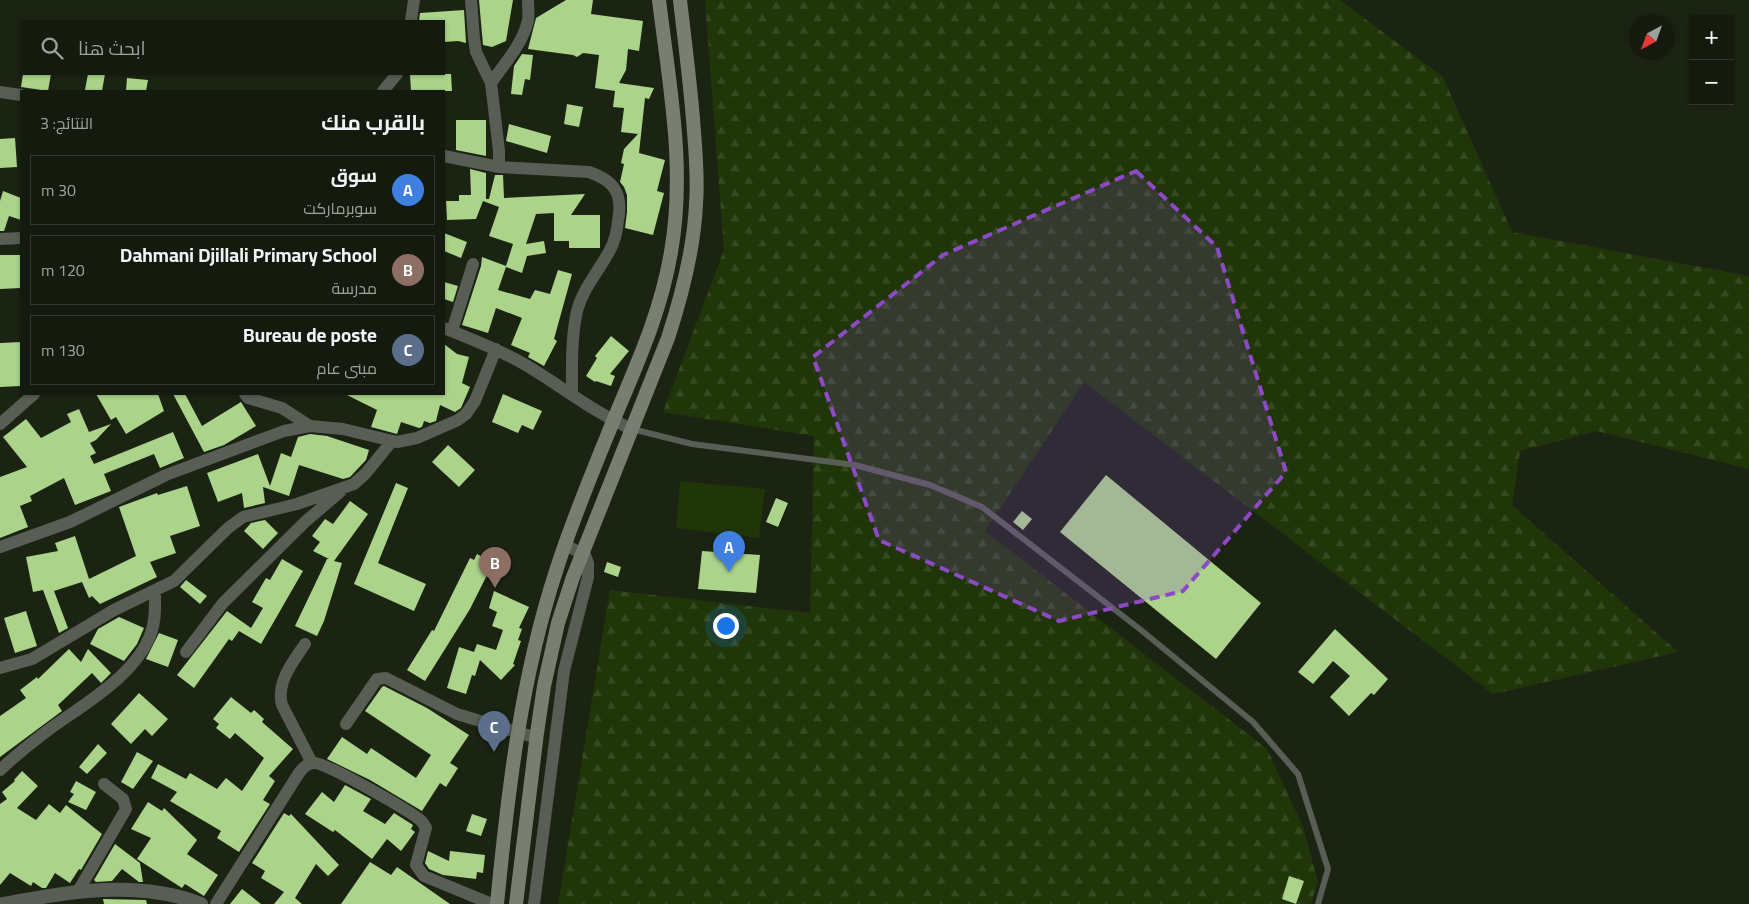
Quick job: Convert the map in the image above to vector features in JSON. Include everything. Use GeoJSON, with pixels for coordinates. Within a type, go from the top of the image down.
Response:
{"type":"FeatureCollection","features":[{"type":"Feature","properties":{"kind":"main road"},"geometry":{"type":"LineString","coordinates":[[496,904],[518,733],[533,650],[565,545],[613,420],[654,322],[672,251],[678,156],[659,0]]}},
{"type":"Feature","properties":{"kind":"main road"},"geometry":{"type":"LineString","coordinates":[[516,904],[544,686],[558,623],[582,553],[678,307],[692,241],[696,204],[696,170],[690,84],[680,0]]}},
{"type":"Feature","properties":{"kind":"street"},"geometry":{"type":"LineString","coordinates":[[411,20],[414,0]]}},
{"type":"Feature","properties":{"kind":"street"},"geometry":{"type":"LineString","coordinates":[[471,0],[476,52],[491,83],[499,151],[499,167]]}},
{"type":"Feature","properties":{"kind":"street"},"geometry":{"type":"LineString","coordinates":[[491,83],[522,36],[528,20],[528,0]]}},
{"type":"Feature","properties":{"kind":"street"},"geometry":{"type":"LineString","coordinates":[[384,90],[396,75]]}},
{"type":"Feature","properties":{"kind":"street"},"geometry":{"type":"LineString","coordinates":[[0,92],[20,95]]}},
{"type":"Feature","properties":{"kind":"street"},"geometry":{"type":"LineString","coordinates":[[445,156],[499,167],[589,172],[608,182],[617,193],[620,199],[620,213],[614,242],[585,291],[577,311],[572,348],[572,394]]}},
{"type":"Feature","properties":{"kind":"street"},"geometry":{"type":"LineString","coordinates":[[0,239],[20,238]]}},
{"type":"Feature","properties":{"kind":"street"},"geometry":{"type":"LineString","coordinates":[[473,264],[448,330],[496,349],[525,364],[613,420],[632,429]]}},
{"type":"Feature","properties":{"kind":"street"},"geometry":{"type":"LineString","coordinates":[[0,547],[70,522],[166,475],[284,431],[310,426],[343,429],[400,442],[417,438],[463,417],[475,401],[496,349]]}},
{"type":"Feature","properties":{"kind":"street"},"geometry":{"type":"LineString","coordinates":[[0,424],[33,395]]}},
{"type":"Feature","properties":{"kind":"street"},"geometry":{"type":"LineString","coordinates":[[246,395],[248,398],[282,408],[310,426]]}},
{"type":"Feature","properties":{"kind":"street"},"geometry":{"type":"LineString","coordinates":[[0,668],[47,651],[114,610],[174,581],[228,528],[242,517],[297,504],[354,484],[366,473],[392,441]]}},
{"type":"Feature","properties":{"kind":"street"},"geometry":{"type":"LineString","coordinates":[[186,652],[223,603],[305,522],[344,488]]}},
{"type":"Feature","properties":{"kind":"street"},"geometry":{"type":"LineString","coordinates":[[534,904],[564,671],[588,578],[588,563],[582,553],[565,545]]}},
{"type":"Feature","properties":{"kind":"street"},"geometry":{"type":"LineString","coordinates":[[0,770],[47,731],[94,699],[131,664],[151,634],[155,613],[155,591]]}},
{"type":"Feature","properties":{"kind":"street"},"geometry":{"type":"LineString","coordinates":[[305,644],[287,672],[280,695],[282,705],[312,763]]}},
{"type":"Feature","properties":{"kind":"street"},"geometry":{"type":"LineString","coordinates":[[346,724],[380,677],[386,678],[457,714],[537,738]]}},
{"type":"Feature","properties":{"kind":"street"},"geometry":{"type":"LineString","coordinates":[[216,904],[299,773],[308,764],[312,763],[324,766],[361,785],[418,819],[426,828],[416,865],[424,876],[492,904]]}},
{"type":"Feature","properties":{"kind":"street"},"geometry":{"type":"LineString","coordinates":[[77,893],[126,809],[123,799],[104,784]]}},
{"type":"Feature","properties":{"kind":"street"},"geometry":{"type":"LineString","coordinates":[[3,904],[77,893],[138,890],[182,896],[201,904]]}},
{"type":"Feature","properties":{"kind":"lane"},"geometry":{"type":"LineString","coordinates":[[632,429],[692,444],[855,465],[930,484],[982,507],[1141,630],[1253,722],[1298,774],[1328,869],[1318,904]]}},
{"type":"Feature","properties":{"kind":"highlighted area"},"geometry":{"type":"Polygon","coordinates":[[[1136,171],[1217,247],[1286,472],[1183,591],[1059,621],[879,540],[813,357],[943,255],[1136,171]]]}},
{"type":"Feature","properties":{"kind":"green space"},"geometry":{"type":"Polygon","coordinates":[[[705,0],[1340,0],[1443,77],[1512,232],[1749,276],[1749,469],[1597,431],[1520,451],[1512,505],[1678,652],[1493,694],[1084,382],[985,531],[1267,749],[1303,827],[1318,882],[1311,904],[558,904],[610,590],[810,613],[814,436],[663,412],[724,250],[705,0]]]}},
{"type":"Feature","properties":{"kind":"green space"},"geometry":{"type":"Polygon","coordinates":[[[680,481],[765,489],[759,538],[676,528],[680,481]]]}},
{"type":"Feature","properties":{"kind":"building"},"geometry":{"type":"Polygon","coordinates":[[[479,0],[513,0],[506,41],[492,47],[483,45],[479,0]]]}},
{"type":"Feature","properties":{"kind":"building"},"geometry":{"type":"Polygon","coordinates":[[[566,0],[593,0],[591,14],[643,21],[639,51],[628,49],[626,70],[619,83],[654,88],[649,99],[645,98],[639,153],[665,160],[657,191],[664,193],[653,235],[625,228],[627,195],[620,182],[624,164],[621,163],[624,149],[638,134],[621,132],[624,108],[613,107],[615,91],[595,88],[599,55],[583,53],[577,57],[528,49],[536,18],[566,0]]]}},
{"type":"Feature","properties":{"kind":"building"},"geometry":{"type":"Polygon","coordinates":[[[464,10],[466,43],[458,41],[445,42],[445,20],[419,20],[420,13],[464,10]]]}},
{"type":"Feature","properties":{"kind":"building"},"geometry":{"type":"Polygon","coordinates":[[[522,54],[533,55],[530,80],[525,79],[522,95],[511,94],[514,66],[522,54]]]}},
{"type":"Feature","properties":{"kind":"building"},"geometry":{"type":"Polygon","coordinates":[[[451,74],[452,91],[411,90],[410,75],[451,74]]]}},
{"type":"Feature","properties":{"kind":"building"},"geometry":{"type":"Polygon","coordinates":[[[23,75],[51,75],[48,90],[21,87],[23,75]]]}},
{"type":"Feature","properties":{"kind":"building"},"geometry":{"type":"Polygon","coordinates":[[[88,75],[105,75],[102,90],[85,90],[88,75]]]}},
{"type":"Feature","properties":{"kind":"building"},"geometry":{"type":"Polygon","coordinates":[[[127,78],[148,80],[146,90],[126,90],[127,78]]]}},
{"type":"Feature","properties":{"kind":"building"},"geometry":{"type":"Polygon","coordinates":[[[567,104],[583,107],[579,127],[564,124],[567,104]]]}},
{"type":"Feature","properties":{"kind":"building"},"geometry":{"type":"Polygon","coordinates":[[[456,120],[486,120],[486,156],[456,150],[456,120]]]}},
{"type":"Feature","properties":{"kind":"building"},"geometry":{"type":"Polygon","coordinates":[[[509,124],[551,136],[547,153],[506,141],[509,124]]]}},
{"type":"Feature","properties":{"kind":"building"},"geometry":{"type":"Polygon","coordinates":[[[15,138],[17,167],[0,168],[0,139],[15,138]]]}},
{"type":"Feature","properties":{"kind":"building"},"geometry":{"type":"Polygon","coordinates":[[[470,169],[486,173],[486,199],[489,199],[495,175],[503,175],[504,198],[585,194],[571,215],[600,215],[600,248],[569,248],[569,241],[554,241],[554,213],[536,214],[526,244],[544,241],[546,253],[527,256],[522,273],[506,267],[498,290],[530,299],[535,290],[550,294],[558,270],[572,274],[554,339],[557,341],[544,366],[528,357],[530,353],[511,345],[522,318],[496,308],[488,333],[462,325],[481,266],[482,257],[506,266],[513,244],[489,236],[499,207],[483,201],[476,219],[447,220],[446,201],[459,201],[459,195],[471,195],[470,169]]]}},
{"type":"Feature","properties":{"kind":"building"},"geometry":{"type":"Polygon","coordinates":[[[3,191],[20,198],[20,220],[9,216],[4,231],[0,231],[0,201],[3,191]]]}},
{"type":"Feature","properties":{"kind":"building"},"geometry":{"type":"Polygon","coordinates":[[[445,233],[467,242],[461,258],[445,251],[445,233]]]}},
{"type":"Feature","properties":{"kind":"building"},"geometry":{"type":"Polygon","coordinates":[[[0,255],[20,255],[20,288],[0,289],[0,255]]]}},
{"type":"Feature","properties":{"kind":"building"},"geometry":{"type":"Polygon","coordinates":[[[445,282],[458,286],[453,302],[445,299],[445,282]]]}},
{"type":"Feature","properties":{"kind":"building"},"geometry":{"type":"Polygon","coordinates":[[[611,336],[629,351],[610,374],[615,376],[611,386],[595,382],[586,376],[597,358],[595,356],[611,336]]]}},
{"type":"Feature","properties":{"kind":"building"},"geometry":{"type":"Polygon","coordinates":[[[20,342],[20,386],[0,387],[0,343],[20,342]]]}},
{"type":"Feature","properties":{"kind":"building"},"geometry":{"type":"Polygon","coordinates":[[[445,345],[457,354],[469,357],[462,383],[470,387],[461,408],[455,412],[440,405],[436,421],[430,423],[424,421],[422,427],[419,428],[401,422],[397,434],[371,427],[377,410],[347,395],[445,395],[445,345]]]}},
{"type":"Feature","properties":{"kind":"building"},"geometry":{"type":"Polygon","coordinates":[[[503,394],[542,411],[533,430],[522,425],[518,433],[492,422],[503,394]]]}},
{"type":"Feature","properties":{"kind":"building"},"geometry":{"type":"Polygon","coordinates":[[[97,395],[158,395],[164,411],[126,434],[116,417],[111,420],[97,395]]]}},
{"type":"Feature","properties":{"kind":"building"},"geometry":{"type":"Polygon","coordinates":[[[174,395],[186,395],[202,426],[241,402],[256,426],[224,445],[204,452],[174,395]]]}},
{"type":"Feature","properties":{"kind":"building"},"geometry":{"type":"Polygon","coordinates":[[[79,409],[89,432],[111,424],[96,440],[90,443],[96,453],[90,456],[94,464],[173,432],[184,458],[160,468],[154,454],[104,474],[111,491],[75,505],[64,478],[30,496],[32,501],[20,506],[28,527],[0,538],[0,477],[27,467],[3,437],[26,419],[41,438],[71,422],[67,414],[79,409]]]}},
{"type":"Feature","properties":{"kind":"building"},"geometry":{"type":"Polygon","coordinates":[[[310,434],[327,436],[369,450],[366,460],[350,477],[343,479],[299,465],[289,496],[263,487],[265,503],[244,508],[242,493],[218,502],[207,473],[258,454],[270,486],[281,453],[291,457],[298,437],[310,434]]]}},
{"type":"Feature","properties":{"kind":"building"},"geometry":{"type":"Polygon","coordinates":[[[448,445],[475,470],[459,487],[432,462],[448,445]]]}},
{"type":"Feature","properties":{"kind":"building"},"geometry":{"type":"Polygon","coordinates":[[[1106,475],[1261,603],[1216,659],[1060,532],[1106,475]]]}},
{"type":"Feature","properties":{"kind":"building"},"geometry":{"type":"Polygon","coordinates":[[[396,483],[408,488],[378,563],[426,584],[414,611],[354,584],[396,483]]]}},
{"type":"Feature","properties":{"kind":"building"},"geometry":{"type":"Polygon","coordinates":[[[187,486],[200,526],[170,536],[176,553],[150,562],[157,577],[100,604],[92,596],[89,598],[82,582],[54,591],[68,628],[59,633],[43,590],[33,592],[26,557],[58,551],[55,543],[75,536],[89,579],[136,556],[119,507],[157,493],[158,495],[187,486]]]}},
{"type":"Feature","properties":{"kind":"building"},"geometry":{"type":"Polygon","coordinates":[[[776,498],[788,503],[778,527],[766,522],[776,498]]]}},
{"type":"Feature","properties":{"kind":"building"},"geometry":{"type":"Polygon","coordinates":[[[350,501],[368,514],[334,561],[342,563],[324,621],[317,636],[295,626],[327,559],[329,559],[313,551],[320,542],[312,536],[325,519],[333,524],[350,501]]]}},
{"type":"Feature","properties":{"kind":"building"},"geometry":{"type":"Polygon","coordinates":[[[1022,511],[1032,519],[1023,530],[1013,522],[1022,511]]]}},
{"type":"Feature","properties":{"kind":"building"},"geometry":{"type":"Polygon","coordinates":[[[265,520],[278,533],[263,549],[244,531],[251,523],[265,520]]]}},
{"type":"Feature","properties":{"kind":"building"},"geometry":{"type":"Polygon","coordinates":[[[702,551],[760,555],[756,593],[698,589],[702,551]]]}},
{"type":"Feature","properties":{"kind":"building"},"geometry":{"type":"Polygon","coordinates":[[[477,554],[493,563],[470,609],[425,681],[407,670],[432,630],[434,631],[470,558],[474,560],[477,554]]]}},
{"type":"Feature","properties":{"kind":"building"},"geometry":{"type":"Polygon","coordinates":[[[282,559],[303,571],[261,644],[239,631],[232,641],[229,639],[194,688],[177,675],[227,611],[251,628],[263,608],[252,602],[266,578],[270,580],[282,559]]]}},
{"type":"Feature","properties":{"kind":"building"},"geometry":{"type":"Polygon","coordinates":[[[607,562],[621,567],[618,577],[604,572],[607,562]]]}},
{"type":"Feature","properties":{"kind":"building"},"geometry":{"type":"Polygon","coordinates":[[[186,580],[207,596],[200,604],[180,587],[186,580]]]}},
{"type":"Feature","properties":{"kind":"building"},"geometry":{"type":"Polygon","coordinates":[[[494,591],[529,607],[519,628],[522,629],[518,640],[521,641],[513,664],[515,665],[501,680],[480,660],[475,676],[472,675],[466,694],[447,688],[459,647],[474,652],[477,644],[496,650],[503,630],[492,626],[497,612],[489,608],[494,591]]]}},
{"type":"Feature","properties":{"kind":"building"},"geometry":{"type":"Polygon","coordinates":[[[26,611],[37,646],[15,653],[4,618],[26,611]]]}},
{"type":"Feature","properties":{"kind":"building"},"geometry":{"type":"Polygon","coordinates":[[[119,617],[144,628],[137,644],[124,661],[90,644],[98,629],[119,617]]]}},
{"type":"Feature","properties":{"kind":"building"},"geometry":{"type":"Polygon","coordinates":[[[1335,629],[1388,679],[1374,695],[1371,693],[1349,716],[1330,697],[1350,676],[1333,661],[1313,684],[1298,672],[1335,629]]]}},
{"type":"Feature","properties":{"kind":"building"},"geometry":{"type":"Polygon","coordinates":[[[159,633],[178,640],[168,667],[146,659],[159,633]]]}},
{"type":"Feature","properties":{"kind":"building"},"geometry":{"type":"Polygon","coordinates":[[[69,649],[81,662],[88,649],[111,673],[101,683],[92,673],[58,705],[62,711],[0,757],[0,716],[26,698],[20,690],[37,677],[38,679],[69,649]]]}},
{"type":"Feature","properties":{"kind":"building"},"geometry":{"type":"Polygon","coordinates":[[[384,686],[427,708],[469,735],[450,763],[458,768],[446,787],[440,783],[422,811],[370,780],[327,759],[342,737],[367,754],[371,748],[416,778],[431,755],[365,711],[384,686]]]}},
{"type":"Feature","properties":{"kind":"building"},"geometry":{"type":"Polygon","coordinates":[[[139,693],[168,719],[152,736],[145,729],[131,744],[111,724],[139,693]]]}},
{"type":"Feature","properties":{"kind":"building"},"geometry":{"type":"Polygon","coordinates":[[[231,697],[251,713],[254,710],[264,719],[262,722],[293,749],[269,776],[275,781],[263,800],[270,804],[239,852],[217,838],[221,831],[170,801],[177,792],[151,778],[158,764],[186,779],[190,773],[217,789],[226,778],[242,791],[264,758],[235,733],[230,739],[216,728],[219,724],[213,719],[231,697]]]}},
{"type":"Feature","properties":{"kind":"building"},"geometry":{"type":"Polygon","coordinates":[[[98,744],[107,753],[87,774],[79,767],[98,744]]]}},
{"type":"Feature","properties":{"kind":"building"},"geometry":{"type":"Polygon","coordinates":[[[137,752],[153,761],[133,789],[121,782],[137,752]]]}},
{"type":"Feature","properties":{"kind":"building"},"geometry":{"type":"Polygon","coordinates":[[[22,771],[38,786],[17,808],[36,820],[49,804],[60,813],[66,805],[102,834],[81,870],[79,869],[70,883],[55,873],[46,888],[42,888],[33,882],[31,886],[10,873],[0,885],[0,804],[7,799],[2,792],[15,781],[22,771]]]}},
{"type":"Feature","properties":{"kind":"building"},"geometry":{"type":"Polygon","coordinates":[[[76,781],[96,792],[86,810],[68,802],[74,794],[70,792],[76,781]]]}},
{"type":"Feature","properties":{"kind":"building"},"geometry":{"type":"Polygon","coordinates":[[[345,785],[371,799],[363,811],[385,824],[394,813],[413,825],[411,829],[415,832],[401,851],[387,839],[372,859],[335,830],[333,832],[305,814],[322,792],[334,802],[345,785]]]}},
{"type":"Feature","properties":{"kind":"building"},"geometry":{"type":"Polygon","coordinates":[[[148,802],[162,811],[164,808],[197,840],[187,854],[218,875],[204,896],[185,884],[182,888],[137,859],[151,838],[131,829],[148,802]]]}},
{"type":"Feature","properties":{"kind":"building"},"geometry":{"type":"Polygon","coordinates":[[[284,813],[289,816],[291,814],[339,865],[328,876],[316,864],[295,898],[302,904],[274,904],[284,892],[261,878],[265,871],[252,863],[284,813]]]}},
{"type":"Feature","properties":{"kind":"building"},"geometry":{"type":"Polygon","coordinates":[[[472,814],[487,819],[481,836],[466,831],[472,814]]]}},
{"type":"Feature","properties":{"kind":"building"},"geometry":{"type":"Polygon","coordinates":[[[115,844],[140,863],[143,882],[139,882],[122,869],[112,881],[96,882],[94,880],[115,844]]]}},
{"type":"Feature","properties":{"kind":"building"},"geometry":{"type":"Polygon","coordinates":[[[428,851],[449,861],[450,851],[485,855],[483,873],[477,872],[476,879],[443,875],[429,869],[425,863],[428,851]]]}},
{"type":"Feature","properties":{"kind":"building"},"geometry":{"type":"Polygon","coordinates":[[[370,862],[391,875],[397,867],[450,904],[341,904],[370,862]]]}},
{"type":"Feature","properties":{"kind":"building"},"geometry":{"type":"Polygon","coordinates":[[[1289,876],[1304,881],[1296,904],[1282,899],[1289,876]]]}},
{"type":"Feature","properties":{"kind":"building"},"geometry":{"type":"Polygon","coordinates":[[[242,889],[261,904],[230,904],[242,889]]]}},
{"type":"Feature","properties":{"kind":"building"},"geometry":{"type":"Polygon","coordinates":[[[103,899],[146,900],[147,904],[104,904],[103,899]]]}},
{"type":"Feature","properties":{"kind":"place","name":"سوق"},"geometry":{"type":"Point","coordinates":[729,572]}},
{"type":"Feature","properties":{"kind":"place","name":"Dahmani Djillali Primary School"},"geometry":{"type":"Point","coordinates":[495,588]}},
{"type":"Feature","properties":{"kind":"place","name":"Bureau de poste"},"geometry":{"type":"Point","coordinates":[494,752]}}]}
